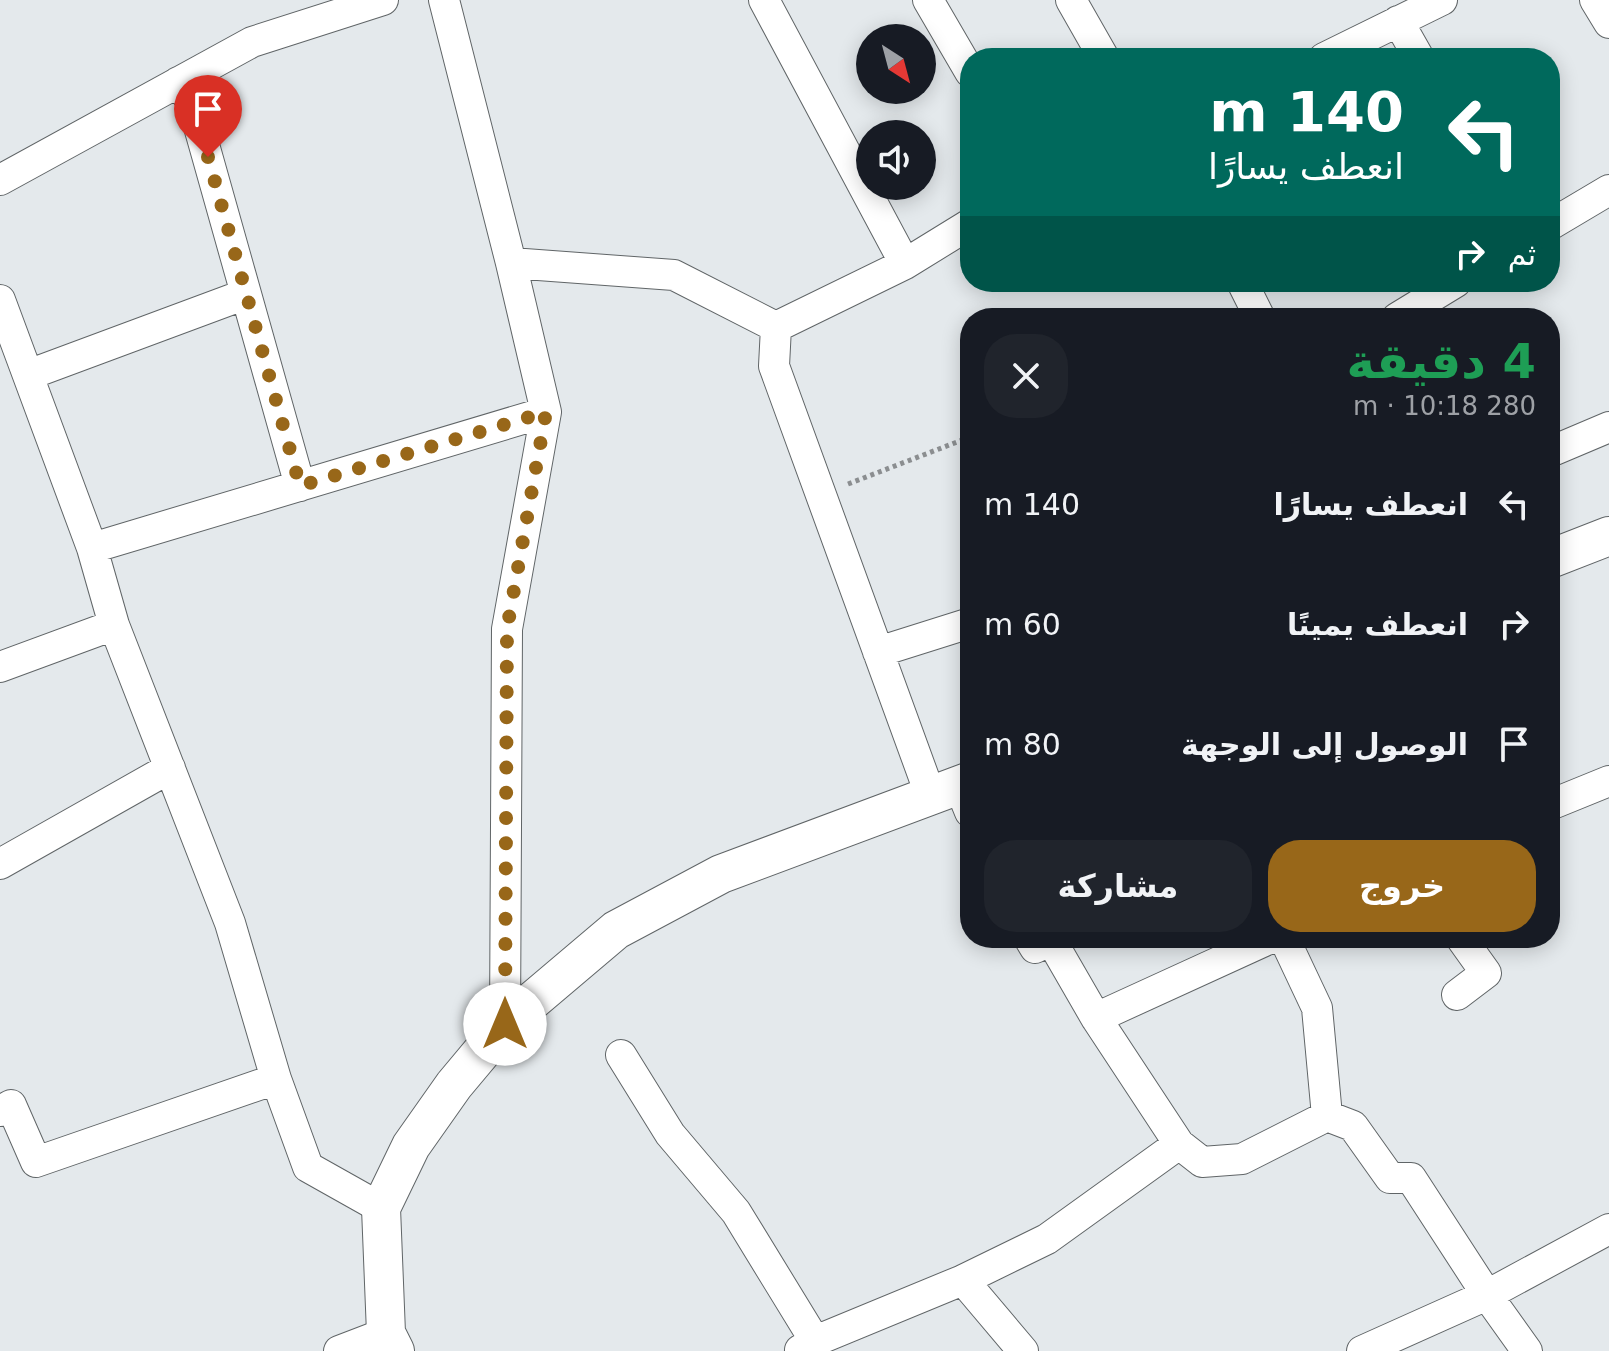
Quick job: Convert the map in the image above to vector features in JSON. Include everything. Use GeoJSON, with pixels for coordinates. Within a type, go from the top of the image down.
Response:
{"type":"FeatureCollection","features":[{"type":"Feature","properties":{"kind":"main road"},"geometry":{"type":"LineString","coordinates":[[1560,555],[1609,536]]}},
{"type":"Feature","properties":{"kind":"main road"},"geometry":{"type":"LineString","coordinates":[[390,1342],[381,1208],[411,1146],[454,1085],[505,1024],[616,930],[721,874],[957,793]]}},
{"type":"Feature","properties":{"kind":"street"},"geometry":{"type":"LineString","coordinates":[[0,180],[252,42],[383,0]]}},
{"type":"Feature","properties":{"kind":"street"},"geometry":{"type":"LineString","coordinates":[[444,0],[546,412],[507,629],[505,1024]]}},
{"type":"Feature","properties":{"kind":"street"},"geometry":{"type":"LineString","coordinates":[[764,0],[905,264]]}},
{"type":"Feature","properties":{"kind":"street"},"geometry":{"type":"LineString","coordinates":[[928,0],[960,55]]}},
{"type":"Feature","properties":{"kind":"street"},"geometry":{"type":"LineString","coordinates":[[1071,0],[1098,48]]}},
{"type":"Feature","properties":{"kind":"street"},"geometry":{"type":"LineString","coordinates":[[1344,48],[1442,0]]}},
{"type":"Feature","properties":{"kind":"street"},"geometry":{"type":"LineString","coordinates":[[1595,0],[1609,23]]}},
{"type":"Feature","properties":{"kind":"street"},"geometry":{"type":"LineString","coordinates":[[1398,21],[1413,48]]}},
{"type":"Feature","properties":{"kind":"street"},"geometry":{"type":"LineString","coordinates":[[178,82],[192,102],[300,486]]}},
{"type":"Feature","properties":{"kind":"street"},"geometry":{"type":"LineString","coordinates":[[1560,219],[1609,190]]}},
{"type":"Feature","properties":{"kind":"street"},"geometry":{"type":"LineString","coordinates":[[776,327],[905,264],[960,230]]}},
{"type":"Feature","properties":{"kind":"street"},"geometry":{"type":"LineString","coordinates":[[511,263],[674,275],[776,327]]}},
{"type":"Feature","properties":{"kind":"street"},"geometry":{"type":"LineString","coordinates":[[1413,308],[1440,292]]}},
{"type":"Feature","properties":{"kind":"street"},"geometry":{"type":"LineString","coordinates":[[16,362],[246,294]]}},
{"type":"Feature","properties":{"kind":"street"},"geometry":{"type":"LineString","coordinates":[[0,300],[16,362],[92,548],[114,625],[230,923],[276,1079],[308,1167],[381,1208]]}},
{"type":"Feature","properties":{"kind":"street"},"geometry":{"type":"LineString","coordinates":[[776,327],[774,366],[878,652],[957,793]]}},
{"type":"Feature","properties":{"kind":"street"},"geometry":{"type":"LineString","coordinates":[[92,548],[546,412]]}},
{"type":"Feature","properties":{"kind":"street"},"geometry":{"type":"LineString","coordinates":[[1560,448],[1609,427]]}},
{"type":"Feature","properties":{"kind":"street"},"geometry":{"type":"LineString","coordinates":[[0,667],[114,625]]}},
{"type":"Feature","properties":{"kind":"street"},"geometry":{"type":"LineString","coordinates":[[878,652],[960,626]]}},
{"type":"Feature","properties":{"kind":"street"},"geometry":{"type":"LineString","coordinates":[[0,864],[170,768]]}},
{"type":"Feature","properties":{"kind":"street"},"geometry":{"type":"LineString","coordinates":[[1560,801],[1609,781]]}},
{"type":"Feature","properties":{"kind":"street"},"geometry":{"type":"LineString","coordinates":[[1056,948],[1096,1018],[1179,1144],[1202,1162],[1242,1159],[1327,1116],[1353,1126],[1390,1178],[1411,1178],[1527,1351]]}},
{"type":"Feature","properties":{"kind":"street"},"geometry":{"type":"LineString","coordinates":[[1096,1018],[1249,948]]}},
{"type":"Feature","properties":{"kind":"street"},"geometry":{"type":"LineString","coordinates":[[1289,948],[1317,1008],[1327,1116]]}},
{"type":"Feature","properties":{"kind":"street"},"geometry":{"type":"LineString","coordinates":[[1457,995],[1486,973],[1468,948]]}},
{"type":"Feature","properties":{"kind":"street"},"geometry":{"type":"LineString","coordinates":[[621,1055],[670,1134],[736,1212],[807,1346],[963,1280],[1047,1239],[1179,1144]]}},
{"type":"Feature","properties":{"kind":"street"},"geometry":{"type":"LineString","coordinates":[[0,1111],[11,1105],[36,1162],[276,1079]]}},
{"type":"Feature","properties":{"kind":"street"},"geometry":{"type":"LineString","coordinates":[[1362,1351],[1487,1295],[1609,1229]]}},
{"type":"Feature","properties":{"kind":"street"},"geometry":{"type":"LineString","coordinates":[[963,1280],[1023,1351]]}},
{"type":"Feature","properties":{"kind":"street"},"geometry":{"type":"LineString","coordinates":[[339,1351],[390,1342]]}},
{"type":"Feature","properties":{"kind":"path"},"geometry":{"type":"LineString","coordinates":[[821,494],[960,441]]}},
{"type":"Feature","properties":{"kind":"route"},"geometry":{"type":"LineString","coordinates":[[208,157],[300,486],[546,412],[507,629],[505,1024]]}}]}
